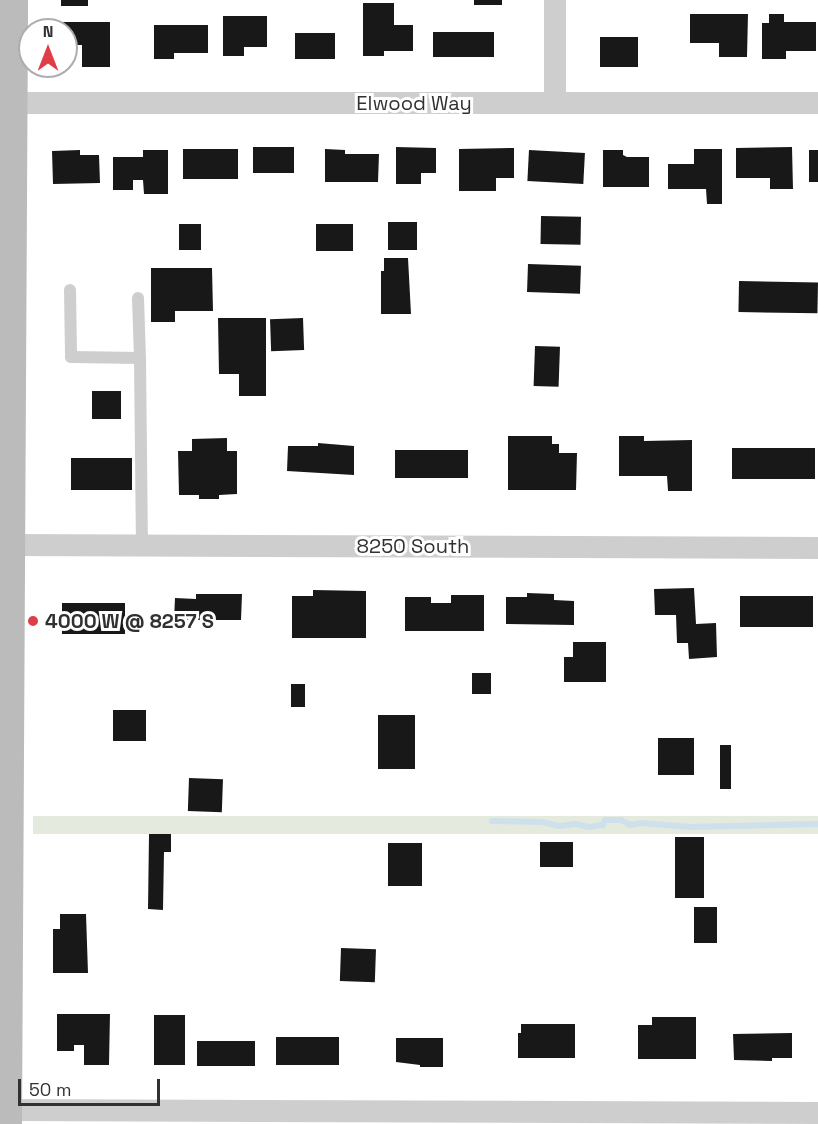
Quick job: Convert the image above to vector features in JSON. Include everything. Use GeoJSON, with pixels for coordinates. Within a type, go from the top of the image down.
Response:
{"type":"FeatureCollection","features":[{"type":"Feature","properties":{"kind":"main road"},"geometry":{"type":"LineString","coordinates":[[5,1117],[4,545],[11,0]]}},
{"type":"Feature","properties":{"kind":"street"},"geometry":{"type":"LineString","coordinates":[[555,0],[555,103]]}},
{"type":"Feature","properties":{"kind":"street","name":"Elwood Way"},"geometry":{"type":"LineString","coordinates":[[11,103],[818,103]]}},
{"type":"Feature","properties":{"kind":"street","name":"8250 South"},"geometry":{"type":"LineString","coordinates":[[4,545],[818,548]]}},
{"type":"Feature","properties":{"kind":"street"},"geometry":{"type":"LineString","coordinates":[[5,1117],[818,1113]]}},
{"type":"Feature","properties":{"kind":"lane"},"geometry":{"type":"LineString","coordinates":[[70,290],[71,357],[140,358]]}},
{"type":"Feature","properties":{"kind":"lane"},"geometry":{"type":"LineString","coordinates":[[138,298],[141,545]]}},
{"type":"Feature","properties":{"kind":"shaded area"},"geometry":{"type":"Polygon","coordinates":[[[33,816],[818,816],[818,834],[33,834],[33,816]]]}},
{"type":"Feature","properties":{"kind":"building"},"geometry":{"type":"Polygon","coordinates":[[[61,0],[88,0],[88,6],[61,6],[61,0]]]}},
{"type":"Feature","properties":{"kind":"building"},"geometry":{"type":"Polygon","coordinates":[[[474,0],[502,0],[502,5],[474,5],[474,0]]]}},
{"type":"Feature","properties":{"kind":"building"},"geometry":{"type":"Polygon","coordinates":[[[363,3],[394,3],[394,25],[413,25],[413,51],[384,51],[384,56],[363,56],[363,3]]]}},
{"type":"Feature","properties":{"kind":"building"},"geometry":{"type":"Polygon","coordinates":[[[690,14],[748,14],[747,57],[719,57],[719,43],[690,43],[690,14]]]}},
{"type":"Feature","properties":{"kind":"building"},"geometry":{"type":"Polygon","coordinates":[[[769,14],[784,14],[784,22],[816,22],[816,51],[786,51],[786,59],[762,59],[762,23],[769,23],[769,14]]]}},
{"type":"Feature","properties":{"kind":"building"},"geometry":{"type":"Polygon","coordinates":[[[223,16],[267,16],[267,47],[244,47],[244,56],[223,56],[223,16]]]}},
{"type":"Feature","properties":{"kind":"building"},"geometry":{"type":"Polygon","coordinates":[[[78,22],[110,22],[110,67],[82,67],[82,45],[78,45],[78,22]]]}},
{"type":"Feature","properties":{"kind":"building"},"geometry":{"type":"Polygon","coordinates":[[[154,25],[208,25],[208,53],[174,53],[174,59],[154,59],[154,25]]]}},
{"type":"Feature","properties":{"kind":"building"},"geometry":{"type":"Polygon","coordinates":[[[433,32],[494,32],[494,57],[433,57],[433,32]]]}},
{"type":"Feature","properties":{"kind":"building"},"geometry":{"type":"Polygon","coordinates":[[[295,33],[335,33],[335,59],[295,59],[295,33]]]}},
{"type":"Feature","properties":{"kind":"building"},"geometry":{"type":"Polygon","coordinates":[[[600,37],[638,37],[638,67],[600,67],[600,37]]]}},
{"type":"Feature","properties":{"kind":"building"},"geometry":{"type":"Polygon","coordinates":[[[253,147],[294,147],[294,173],[253,173],[253,147]]]}},
{"type":"Feature","properties":{"kind":"building"},"geometry":{"type":"Polygon","coordinates":[[[396,147],[436,148],[436,173],[421,173],[421,184],[396,184],[396,147]]]}},
{"type":"Feature","properties":{"kind":"building"},"geometry":{"type":"Polygon","coordinates":[[[792,147],[793,189],[770,189],[770,178],[736,178],[736,148],[792,147]]]}},
{"type":"Feature","properties":{"kind":"building"},"geometry":{"type":"Polygon","coordinates":[[[514,148],[514,178],[496,178],[496,191],[459,191],[459,149],[514,148]]]}},
{"type":"Feature","properties":{"kind":"building"},"geometry":{"type":"Polygon","coordinates":[[[183,149],[238,149],[238,179],[183,179],[183,149]]]}},
{"type":"Feature","properties":{"kind":"building"},"geometry":{"type":"Polygon","coordinates":[[[325,149],[345,150],[345,154],[379,154],[378,182],[325,182],[325,149]]]}},
{"type":"Feature","properties":{"kind":"building"},"geometry":{"type":"Polygon","coordinates":[[[694,149],[722,149],[722,204],[707,204],[706,189],[668,189],[668,164],[694,164],[694,149]]]}},
{"type":"Feature","properties":{"kind":"building"},"geometry":{"type":"Polygon","coordinates":[[[80,150],[80,155],[99,155],[100,183],[53,184],[52,151],[80,150]]]}},
{"type":"Feature","properties":{"kind":"building"},"geometry":{"type":"Polygon","coordinates":[[[143,150],[168,150],[168,194],[144,194],[143,180],[133,180],[133,190],[113,190],[113,157],[143,157],[143,150]]]}},
{"type":"Feature","properties":{"kind":"building"},"geometry":{"type":"Polygon","coordinates":[[[529,150],[585,153],[583,184],[527,181],[529,150]]]}},
{"type":"Feature","properties":{"kind":"building"},"geometry":{"type":"Polygon","coordinates":[[[603,150],[623,150],[623,155],[627,157],[649,157],[649,187],[603,187],[603,150]]]}},
{"type":"Feature","properties":{"kind":"building"},"geometry":{"type":"Polygon","coordinates":[[[809,150],[818,150],[818,182],[809,182],[809,150]]]}},
{"type":"Feature","properties":{"kind":"building"},"geometry":{"type":"Polygon","coordinates":[[[541,216],[581,217],[581,245],[541,244],[541,216]]]}},
{"type":"Feature","properties":{"kind":"building"},"geometry":{"type":"Polygon","coordinates":[[[388,222],[417,222],[417,250],[388,250],[388,222]]]}},
{"type":"Feature","properties":{"kind":"building"},"geometry":{"type":"Polygon","coordinates":[[[179,224],[201,224],[201,250],[179,250],[179,224]]]}},
{"type":"Feature","properties":{"kind":"building"},"geometry":{"type":"Polygon","coordinates":[[[316,224],[353,224],[353,251],[316,251],[316,224]]]}},
{"type":"Feature","properties":{"kind":"building"},"geometry":{"type":"Polygon","coordinates":[[[384,258],[408,258],[411,314],[381,314],[381,271],[384,271],[384,258]]]}},
{"type":"Feature","properties":{"kind":"building"},"geometry":{"type":"Polygon","coordinates":[[[528,264],[581,266],[580,294],[527,292],[528,264]]]}},
{"type":"Feature","properties":{"kind":"building"},"geometry":{"type":"Polygon","coordinates":[[[151,268],[212,268],[213,311],[175,311],[175,322],[151,322],[151,268]]]}},
{"type":"Feature","properties":{"kind":"building"},"geometry":{"type":"Polygon","coordinates":[[[739,281],[818,282],[817,313],[738,312],[739,281]]]}},
{"type":"Feature","properties":{"kind":"building"},"geometry":{"type":"Polygon","coordinates":[[[218,318],[266,318],[266,396],[239,396],[239,374],[219,374],[218,318]]]}},
{"type":"Feature","properties":{"kind":"building"},"geometry":{"type":"Polygon","coordinates":[[[303,318],[304,350],[271,351],[270,319],[303,318]]]}},
{"type":"Feature","properties":{"kind":"building"},"geometry":{"type":"Polygon","coordinates":[[[535,346],[560,347],[559,387],[534,386],[535,346]]]}},
{"type":"Feature","properties":{"kind":"building"},"geometry":{"type":"Polygon","coordinates":[[[92,391],[121,391],[121,419],[92,419],[92,391]]]}},
{"type":"Feature","properties":{"kind":"building"},"geometry":{"type":"Polygon","coordinates":[[[508,436],[552,436],[552,444],[559,444],[559,453],[577,453],[576,490],[508,490],[508,436]]]}},
{"type":"Feature","properties":{"kind":"building"},"geometry":{"type":"Polygon","coordinates":[[[619,436],[644,436],[644,441],[692,440],[692,491],[668,491],[667,476],[619,476],[619,436]]]}},
{"type":"Feature","properties":{"kind":"building"},"geometry":{"type":"Polygon","coordinates":[[[227,438],[227,451],[237,451],[237,494],[219,495],[219,499],[199,499],[199,495],[179,495],[178,451],[192,451],[192,439],[227,438]]]}},
{"type":"Feature","properties":{"kind":"building"},"geometry":{"type":"Polygon","coordinates":[[[318,443],[354,446],[354,475],[287,471],[288,446],[318,446],[318,443]]]}},
{"type":"Feature","properties":{"kind":"building"},"geometry":{"type":"Polygon","coordinates":[[[732,448],[815,448],[815,479],[732,479],[732,448]]]}},
{"type":"Feature","properties":{"kind":"building"},"geometry":{"type":"Polygon","coordinates":[[[395,450],[468,450],[468,478],[395,478],[395,450]]]}},
{"type":"Feature","properties":{"kind":"building"},"geometry":{"type":"Polygon","coordinates":[[[71,458],[132,458],[132,490],[71,490],[71,458]]]}},
{"type":"Feature","properties":{"kind":"building"},"geometry":{"type":"Polygon","coordinates":[[[694,588],[696,624],[716,623],[717,657],[689,659],[688,643],[677,643],[676,615],[655,615],[654,589],[694,588]]]}},
{"type":"Feature","properties":{"kind":"building"},"geometry":{"type":"Polygon","coordinates":[[[313,590],[366,591],[366,638],[292,638],[292,596],[313,596],[313,590]]]}},
{"type":"Feature","properties":{"kind":"building"},"geometry":{"type":"Polygon","coordinates":[[[527,593],[554,594],[554,600],[574,601],[574,625],[506,624],[506,597],[527,597],[527,593]]]}},
{"type":"Feature","properties":{"kind":"building"},"geometry":{"type":"Polygon","coordinates":[[[196,594],[242,594],[241,620],[174,620],[175,598],[196,599],[196,594]]]}},
{"type":"Feature","properties":{"kind":"building"},"geometry":{"type":"Polygon","coordinates":[[[451,595],[484,595],[484,631],[405,631],[405,597],[431,597],[431,603],[451,603],[451,595]]]}},
{"type":"Feature","properties":{"kind":"building"},"geometry":{"type":"Polygon","coordinates":[[[740,596],[813,596],[813,627],[740,627],[740,596]]]}},
{"type":"Feature","properties":{"kind":"building"},"geometry":{"type":"Polygon","coordinates":[[[62,603],[125,603],[125,634],[62,634],[62,603]]]}},
{"type":"Feature","properties":{"kind":"building"},"geometry":{"type":"Polygon","coordinates":[[[573,642],[606,642],[606,682],[564,682],[564,657],[573,657],[573,642]]]}},
{"type":"Feature","properties":{"kind":"building"},"geometry":{"type":"Polygon","coordinates":[[[472,673],[491,673],[491,694],[472,694],[472,673]]]}},
{"type":"Feature","properties":{"kind":"building"},"geometry":{"type":"Polygon","coordinates":[[[291,684],[305,684],[305,707],[291,707],[291,684]]]}},
{"type":"Feature","properties":{"kind":"building"},"geometry":{"type":"Polygon","coordinates":[[[113,710],[146,710],[146,741],[113,741],[113,710]]]}},
{"type":"Feature","properties":{"kind":"building"},"geometry":{"type":"Polygon","coordinates":[[[378,715],[415,715],[415,769],[378,769],[378,715]]]}},
{"type":"Feature","properties":{"kind":"building"},"geometry":{"type":"Polygon","coordinates":[[[658,738],[694,738],[694,775],[658,775],[658,738]]]}},
{"type":"Feature","properties":{"kind":"building"},"geometry":{"type":"Polygon","coordinates":[[[720,745],[731,745],[731,789],[720,789],[720,745]]]}},
{"type":"Feature","properties":{"kind":"building"},"geometry":{"type":"Polygon","coordinates":[[[189,778],[223,779],[222,812],[188,811],[189,778]]]}},
{"type":"Feature","properties":{"kind":"building"},"geometry":{"type":"Polygon","coordinates":[[[149,834],[171,834],[171,852],[164,852],[163,910],[148,909],[149,834]]]}},
{"type":"Feature","properties":{"kind":"building"},"geometry":{"type":"Polygon","coordinates":[[[675,837],[704,837],[704,898],[675,898],[675,837]]]}},
{"type":"Feature","properties":{"kind":"building"},"geometry":{"type":"Polygon","coordinates":[[[540,842],[573,842],[573,867],[540,867],[540,842]]]}},
{"type":"Feature","properties":{"kind":"building"},"geometry":{"type":"Polygon","coordinates":[[[388,843],[422,843],[422,886],[388,886],[388,843]]]}},
{"type":"Feature","properties":{"kind":"building"},"geometry":{"type":"Polygon","coordinates":[[[694,907],[717,907],[717,943],[694,943],[694,907]]]}},
{"type":"Feature","properties":{"kind":"building"},"geometry":{"type":"Polygon","coordinates":[[[60,914],[86,914],[88,973],[53,973],[53,929],[60,929],[60,914]]]}},
{"type":"Feature","properties":{"kind":"building"},"geometry":{"type":"Polygon","coordinates":[[[341,948],[376,949],[375,982],[340,981],[341,948]]]}},
{"type":"Feature","properties":{"kind":"building"},"geometry":{"type":"Polygon","coordinates":[[[57,1014],[110,1014],[109,1065],[84,1065],[84,1045],[74,1045],[74,1051],[57,1051],[57,1014]]]}},
{"type":"Feature","properties":{"kind":"building"},"geometry":{"type":"Polygon","coordinates":[[[154,1015],[185,1015],[185,1065],[154,1065],[154,1015]]]}},
{"type":"Feature","properties":{"kind":"building"},"geometry":{"type":"Polygon","coordinates":[[[652,1017],[696,1017],[696,1059],[638,1059],[638,1025],[652,1025],[652,1017]]]}},
{"type":"Feature","properties":{"kind":"building"},"geometry":{"type":"Polygon","coordinates":[[[521,1024],[575,1024],[575,1058],[518,1058],[518,1033],[521,1033],[521,1024]]]}},
{"type":"Feature","properties":{"kind":"building"},"geometry":{"type":"Polygon","coordinates":[[[792,1033],[792,1058],[772,1058],[772,1061],[734,1060],[733,1034],[792,1033]]]}},
{"type":"Feature","properties":{"kind":"building"},"geometry":{"type":"Polygon","coordinates":[[[276,1037],[339,1037],[339,1065],[276,1065],[276,1037]]]}},
{"type":"Feature","properties":{"kind":"building"},"geometry":{"type":"Polygon","coordinates":[[[396,1038],[443,1038],[443,1067],[420,1067],[420,1065],[396,1062],[396,1038]]]}},
{"type":"Feature","properties":{"kind":"building"},"geometry":{"type":"Polygon","coordinates":[[[197,1041],[255,1041],[255,1066],[197,1066],[197,1041]]]}},
{"type":"Feature","properties":{"kind":"waterway"},"geometry":{"type":"LineString","coordinates":[[492,821],[542,822],[560,826],[575,824],[589,827],[603,825],[605,820],[621,820],[630,825],[641,823],[691,827],[818,824]]}},
{"type":"Feature","properties":{"kind":"place","name":"4000 W @ 8257 S"},"geometry":{"type":"Point","coordinates":[33,621]}}]}
